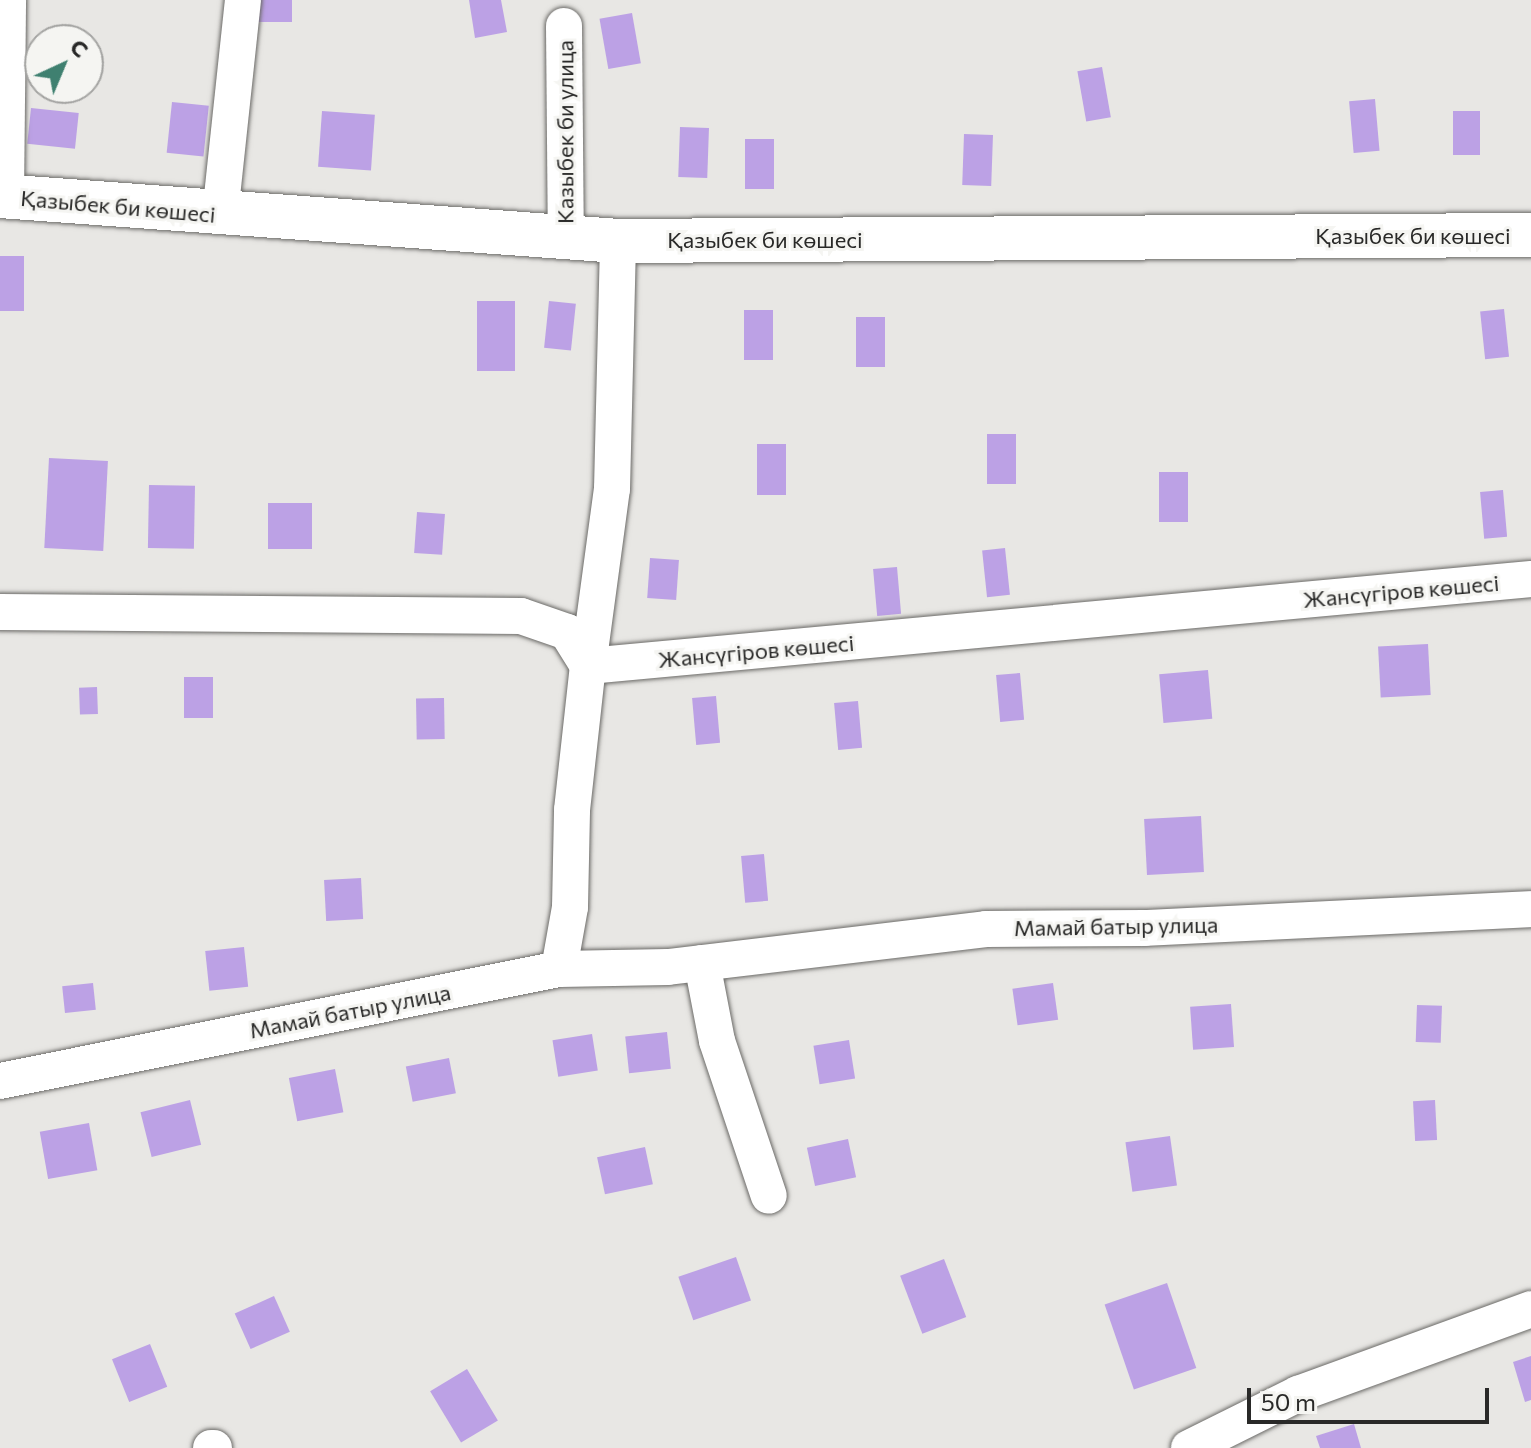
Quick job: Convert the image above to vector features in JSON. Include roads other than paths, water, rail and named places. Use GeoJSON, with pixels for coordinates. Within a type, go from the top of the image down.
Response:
{"type":"FeatureCollection","features":[{"type":"Feature","properties":{"kind":"main road","name":"Қазыбек би көшесі"},"geometry":{"type":"LineString","coordinates":[[3,196],[220,215],[618,241],[1531,235]]}},
{"type":"Feature","properties":{"kind":"street"},"geometry":{"type":"LineString","coordinates":[[3,196],[8,0]]}},
{"type":"Feature","properties":{"kind":"street"},"geometry":{"type":"LineString","coordinates":[[220,215],[243,0]]}},
{"type":"Feature","properties":{"kind":"street","name":"Казыбек би улица"},"geometry":{"type":"LineString","coordinates":[[564,26],[566,237]]}},
{"type":"Feature","properties":{"kind":"street"},"geometry":{"type":"LineString","coordinates":[[559,969],[570,907],[572,810],[612,489],[618,241]]}},
{"type":"Feature","properties":{"kind":"street","name":"Жансүгіров көшесі"},"geometry":{"type":"LineString","coordinates":[[588,666],[1531,579]]}},
{"type":"Feature","properties":{"kind":"street"},"geometry":{"type":"LineString","coordinates":[[0,612],[521,616],[567,632],[588,666]]}},
{"type":"Feature","properties":{"kind":"street","name":"Мамай батыр улица"},"geometry":{"type":"LineString","coordinates":[[0,1081],[559,969],[702,963],[986,929],[1145,928],[1531,909]]}},
{"type":"Feature","properties":{"kind":"street"},"geometry":{"type":"LineString","coordinates":[[702,963],[717,1041],[769,1196]]}},
{"type":"Feature","properties":{"kind":"street"},"geometry":{"type":"LineString","coordinates":[[1189,1448],[1252,1432],[1531,1309]]}}]}
